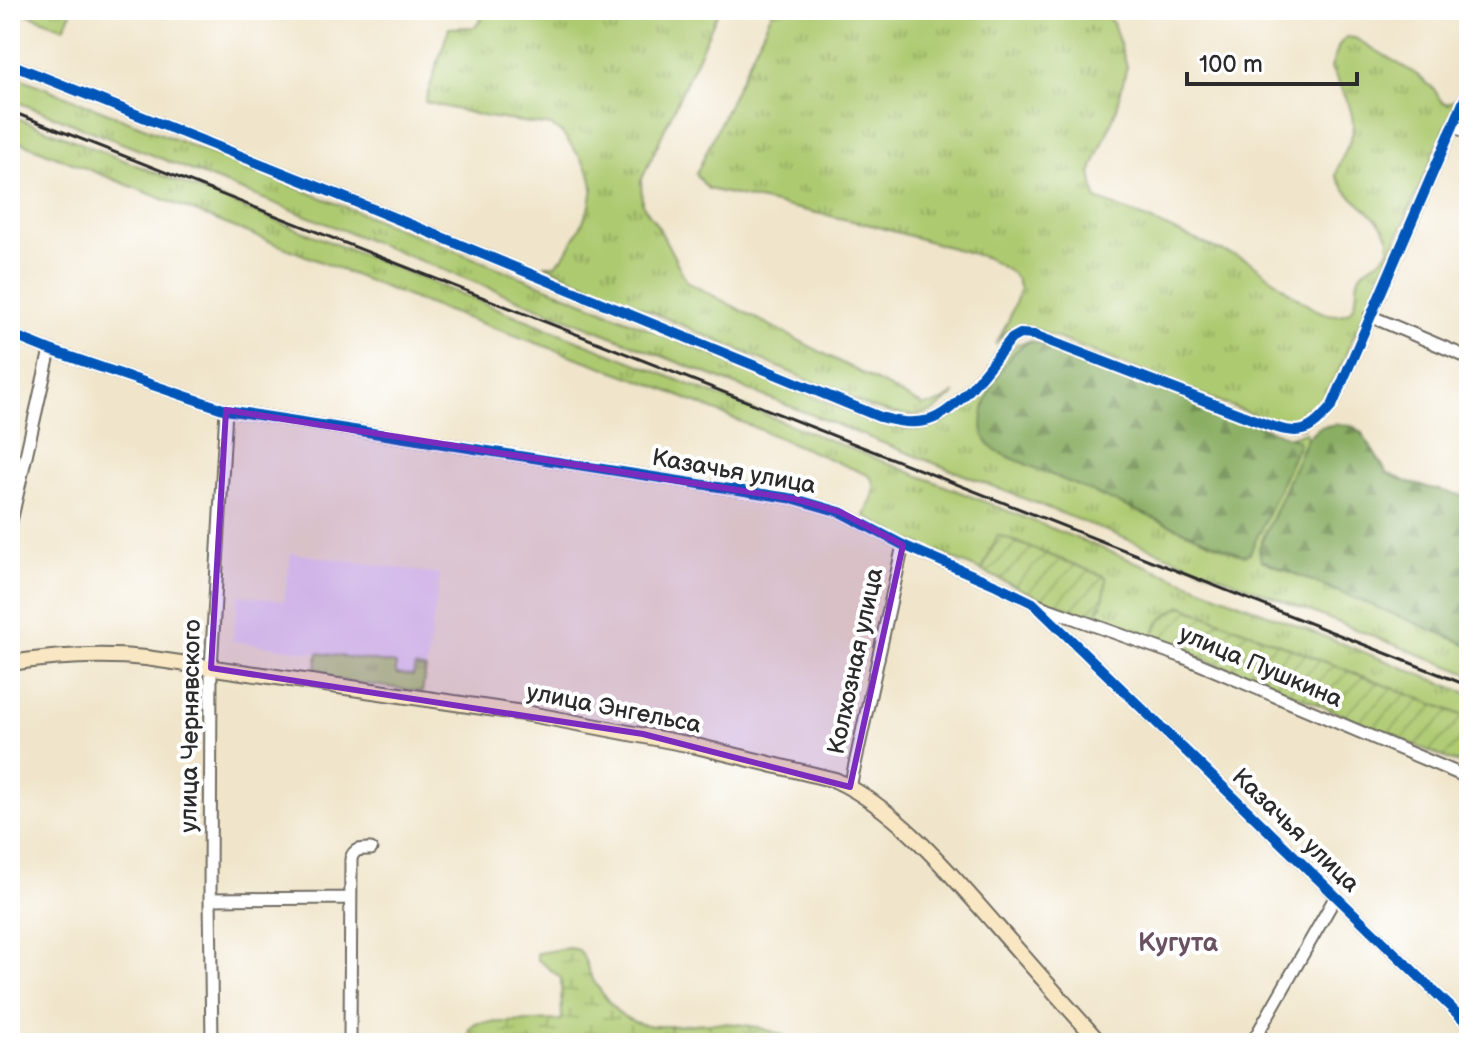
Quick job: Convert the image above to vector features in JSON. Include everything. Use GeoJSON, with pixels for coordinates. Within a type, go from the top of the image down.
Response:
{"type":"FeatureCollection","features":[{"type":"Feature","properties":{"kind":"street"},"geometry":{"type":"LineString","coordinates":[[10,64],[880,417],[907,423],[944,414],[961,400],[1011,339],[1020,334],[1034,335],[1265,424],[1297,433],[1307,429],[1332,406],[1469,89]]}},
{"type":"Feature","properties":{"kind":"street"},"geometry":{"type":"LineString","coordinates":[[1453,126],[1469,133]]}},
{"type":"Feature","properties":{"kind":"street"},"geometry":{"type":"LineString","coordinates":[[1370,316],[1469,358]]}},
{"type":"Feature","properties":{"kind":"street","name":"Казачья улица"},"geometry":{"type":"LineString","coordinates":[[10,334],[226,410],[795,499],[840,512],[903,545],[996,585],[1033,603],[1469,1025]]}},
{"type":"Feature","properties":{"kind":"street"},"geometry":{"type":"LineString","coordinates":[[10,526],[50,350]]}},
{"type":"Feature","properties":{"kind":"street","name":"улица Чернявского"},"geometry":{"type":"LineString","coordinates":[[212,1043],[211,668],[226,410]]}},
{"type":"Feature","properties":{"kind":"street","name":"Колхозная улица"},"geometry":{"type":"LineString","coordinates":[[850,787],[903,545]]}},
{"type":"Feature","properties":{"kind":"street","name":"улица Пушкина"},"geometry":{"type":"LineString","coordinates":[[1033,603],[1183,657],[1469,778]]}},
{"type":"Feature","properties":{"kind":"street","name":"улица Энгельса"},"geometry":{"type":"LineString","coordinates":[[10,663],[100,655],[146,658],[530,714],[643,734],[835,780],[883,810],[936,860],[1100,1043]]}},
{"type":"Feature","properties":{"kind":"street"},"geometry":{"type":"LineString","coordinates":[[350,1043],[352,854],[358,849],[371,849]]}},
{"type":"Feature","properties":{"kind":"street"},"geometry":{"type":"LineString","coordinates":[[1252,1043],[1336,896]]}},
{"type":"Feature","properties":{"kind":"street"},"geometry":{"type":"LineString","coordinates":[[210,899],[350,898]]}},
{"type":"Feature","properties":{"kind":"highlighted area"},"geometry":{"type":"Polygon","coordinates":[[[226,410],[795,499],[840,512],[903,545],[850,787],[643,734],[211,668],[226,410]]]}},
{"type":"Feature","properties":{"kind":"shaded area"},"geometry":{"type":"Polygon","coordinates":[[[291,553],[440,574],[426,669],[415,667],[413,676],[395,674],[396,664],[232,641],[239,595],[284,601],[291,553]]]}},
{"type":"Feature","properties":{"kind":"green space"},"geometry":{"type":"Polygon","coordinates":[[[17,10],[72,10],[64,28],[17,10]]]}},
{"type":"Feature","properties":{"kind":"green space"},"geometry":{"type":"Polygon","coordinates":[[[489,10],[719,10],[641,181],[642,204],[659,228],[687,282],[922,405],[932,405],[955,393],[927,413],[902,415],[886,412],[544,265],[555,265],[565,255],[590,206],[593,187],[582,160],[562,133],[551,126],[487,117],[425,102],[449,28],[475,27],[489,10]]]}},
{"type":"Feature","properties":{"kind":"green space"},"geometry":{"type":"Polygon","coordinates":[[[773,10],[1100,10],[1113,23],[1127,66],[1117,108],[1091,173],[1096,199],[1245,260],[1308,305],[1333,315],[1344,314],[1354,307],[1359,277],[1389,248],[1387,233],[1382,226],[1349,194],[1336,176],[1353,132],[1348,103],[1331,68],[1339,45],[1346,37],[1355,38],[1416,74],[1434,89],[1441,101],[1448,104],[1459,97],[1339,370],[1319,405],[1299,419],[1303,428],[1274,423],[1027,326],[1008,331],[995,345],[1020,290],[1012,273],[987,258],[875,226],[708,189],[696,174],[773,10]]]}},
{"type":"Feature","properties":{"kind":"green space"},"geometry":{"type":"Polygon","coordinates":[[[10,74],[569,296],[874,422],[917,430],[943,423],[965,405],[1011,348],[1030,341],[1007,361],[991,391],[986,408],[986,425],[989,440],[997,452],[1239,554],[1297,440],[1290,437],[1305,432],[1307,438],[1259,548],[1261,560],[1469,645],[1469,674],[10,99],[10,74]]]}},
{"type":"Feature","properties":{"kind":"green space"},"geometry":{"type":"Polygon","coordinates":[[[10,115],[1469,694],[1469,718],[1182,606],[1157,625],[1152,639],[1093,617],[1102,605],[998,535],[982,571],[904,538],[865,516],[875,489],[868,475],[653,385],[419,301],[10,138],[10,115]]]}},
{"type":"Feature","properties":{"kind":"green space"},"geometry":{"type":"Polygon","coordinates":[[[1030,341],[1297,440],[1299,443],[1250,553],[1239,554],[992,448],[983,432],[989,394],[1002,367],[1020,347],[1030,341]]]}},
{"type":"Feature","properties":{"kind":"green space"},"geometry":{"type":"Polygon","coordinates":[[[1351,425],[1361,432],[1387,473],[1410,483],[1469,497],[1469,645],[1261,560],[1259,548],[1307,438],[1320,427],[1351,425]]]}},
{"type":"Feature","properties":{"kind":"green space"},"geometry":{"type":"Polygon","coordinates":[[[998,535],[1106,577],[1103,598],[1093,617],[1036,596],[982,571],[998,535]]]}},
{"type":"Feature","properties":{"kind":"green space"},"geometry":{"type":"Polygon","coordinates":[[[1182,606],[1469,718],[1469,768],[1152,639],[1163,619],[1182,606]]]}},
{"type":"Feature","properties":{"kind":"green space"},"geometry":{"type":"Polygon","coordinates":[[[318,653],[396,664],[396,674],[413,676],[415,667],[426,669],[422,692],[315,677],[318,653]]]}},
{"type":"Feature","properties":{"kind":"green space"},"geometry":{"type":"Polygon","coordinates":[[[569,948],[579,950],[601,991],[619,1013],[630,1020],[654,1026],[737,1024],[780,1034],[799,1043],[469,1043],[470,1030],[478,1023],[562,1020],[561,978],[537,959],[537,953],[569,948]]]}},
{"type":"Feature","properties":{"kind":"railway"},"geometry":{"type":"LineString","coordinates":[[10,111],[1469,686]]}},
{"type":"Feature","properties":{"kind":"cycle path"},"geometry":{"type":"LineString","coordinates":[[10,64],[880,417],[913,422],[937,417],[961,399],[1011,339],[1020,334],[1034,335],[1265,424],[1295,431],[1309,427],[1332,406],[1469,89]]}},
{"type":"Feature","properties":{"kind":"cycle path"},"geometry":{"type":"LineString","coordinates":[[10,334],[226,410],[795,499],[840,512],[903,545],[996,585],[1033,603],[1469,1025]]}},
{"type":"Feature","properties":{"kind":"district","name":"Кугута"},"geometry":{"type":"Point","coordinates":[1178,942]}}]}
